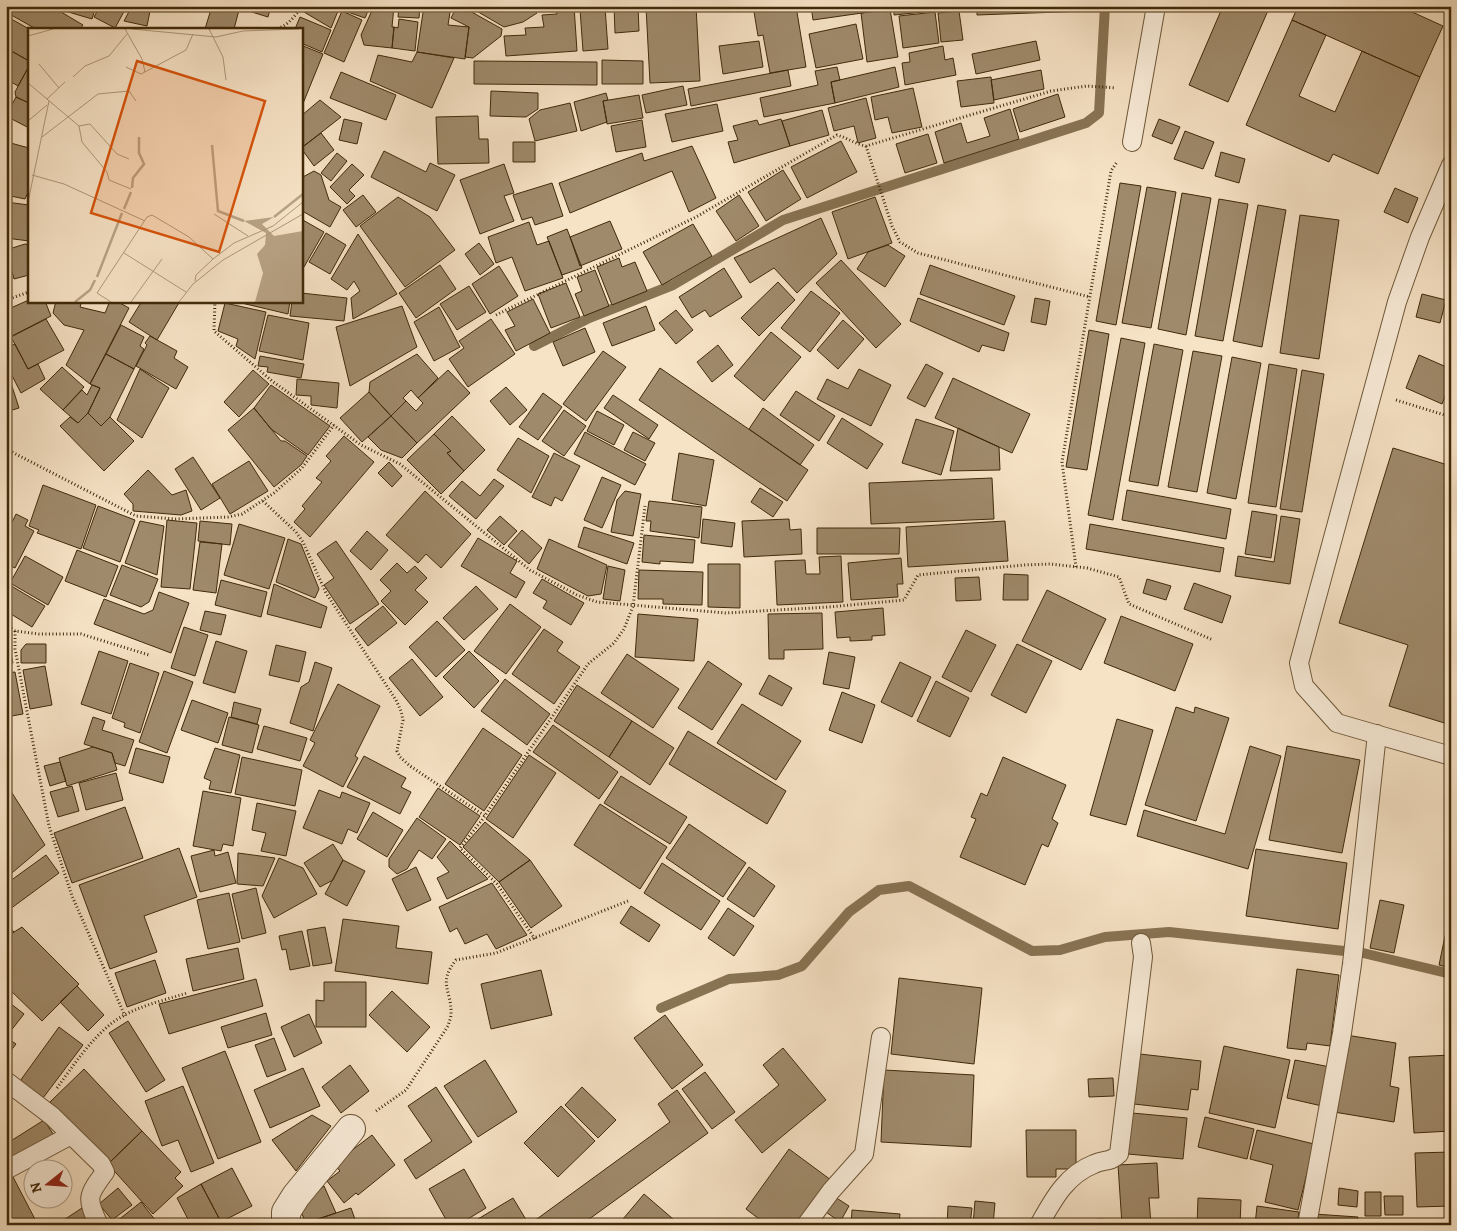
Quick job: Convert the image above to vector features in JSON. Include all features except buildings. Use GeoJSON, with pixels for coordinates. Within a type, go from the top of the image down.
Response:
{"type":"FeatureCollection","features":[{"type":"Feature","properties":{"kind":"street"},"geometry":{"type":"LineString","coordinates":[[286,1225],[286,1212],[296,1196],[351,1128]]}},
{"type":"Feature","properties":{"kind":"lane"},"geometry":{"type":"LineString","coordinates":[[1132,142],[1156,6]]}},
{"type":"Feature","properties":{"kind":"lane"},"geometry":{"type":"LineString","coordinates":[[1451,165],[1420,237],[1397,302],[1299,663],[1304,686],[1337,723],[1451,756]]}},
{"type":"Feature","properties":{"kind":"lane"},"geometry":{"type":"LineString","coordinates":[[1307,1225],[1342,1033],[1352,964],[1377,734]]}},
{"type":"Feature","properties":{"kind":"lane"},"geometry":{"type":"LineString","coordinates":[[1039,1225],[1055,1196],[1073,1175],[1095,1163],[1114,1160],[1119,1154],[1143,957],[1141,943]]}},
{"type":"Feature","properties":{"kind":"lane"},"geometry":{"type":"LineString","coordinates":[[806,1225],[831,1191],[864,1154],[882,1036]]}},
{"type":"Feature","properties":{"kind":"lane"},"geometry":{"type":"LineString","coordinates":[[6,1081],[52,1116],[101,1164],[104,1172],[92,1191],[89,1204],[99,1225]]}},
{"type":"Feature","properties":{"kind":"lane"},"geometry":{"type":"LineString","coordinates":[[6,1170],[71,1135]]}},
{"type":"Feature","properties":{"kind":"path"},"geometry":{"type":"LineString","coordinates":[[280,28],[289,22],[303,6]]}},
{"type":"Feature","properties":{"kind":"path"},"geometry":{"type":"LineString","coordinates":[[496,315],[696,217],[837,135],[847,138],[854,144],[866,146],[1052,91],[1087,86],[1114,88]]}},
{"type":"Feature","properties":{"kind":"path"},"geometry":{"type":"LineString","coordinates":[[1076,567],[1062,462],[1111,171],[1132,142]]}},
{"type":"Feature","properties":{"kind":"path"},"geometry":{"type":"LineString","coordinates":[[866,146],[892,226],[900,242],[918,253],[1090,297]]}},
{"type":"Feature","properties":{"kind":"path"},"geometry":{"type":"LineString","coordinates":[[6,300],[28,292]]}},
{"type":"Feature","properties":{"kind":"path"},"geometry":{"type":"LineString","coordinates":[[215,302],[214,331],[272,381],[368,449],[400,464],[530,570],[577,595],[597,602],[726,613],[828,608],[904,600],[918,575],[1050,564],[1088,568],[1119,577],[1129,604],[1213,640]]}},
{"type":"Feature","properties":{"kind":"path"},"geometry":{"type":"LineString","coordinates":[[1373,393],[1451,417]]}},
{"type":"Feature","properties":{"kind":"path"},"geometry":{"type":"LineString","coordinates":[[6,449],[136,516],[176,518],[228,517],[242,514],[263,501],[302,468],[334,425]]}},
{"type":"Feature","properties":{"kind":"path"},"geometry":{"type":"LineString","coordinates":[[263,501],[296,532],[303,542],[326,593],[396,700],[403,720],[397,750],[400,757],[410,766],[485,816]]}},
{"type":"Feature","properties":{"kind":"path"},"geometry":{"type":"LineString","coordinates":[[535,939],[497,884],[460,848],[485,816],[588,664],[614,643],[624,629],[633,606],[645,506]]}},
{"type":"Feature","properties":{"kind":"path"},"geometry":{"type":"LineString","coordinates":[[6,624],[14,631],[39,634],[81,634],[149,655]]}},
{"type":"Feature","properties":{"kind":"path"},"geometry":{"type":"LineString","coordinates":[[14,631],[15,649],[48,826],[72,896],[125,1016]]}},
{"type":"Feature","properties":{"kind":"path"},"geometry":{"type":"LineString","coordinates":[[351,1128],[406,1090],[448,1026],[451,1014],[445,982],[449,968],[456,960],[496,953],[628,901]]}},
{"type":"Feature","properties":{"kind":"path"},"geometry":{"type":"LineString","coordinates":[[41,1108],[91,1044],[111,1024],[151,1004],[187,994]]}},
{"type":"Feature","properties":{"kind":"waterway"},"geometry":{"type":"LineString","coordinates":[[534,346],[589,318],[673,285],[783,220],[1086,123],[1099,113],[1105,6]]}},
{"type":"Feature","properties":{"kind":"waterway"},"geometry":{"type":"LineString","coordinates":[[661,1008],[729,979],[778,975],[802,966],[849,912],[879,890],[909,886],[1032,951],[1060,950],[1105,937],[1169,932],[1363,953],[1451,974]]}}]}
